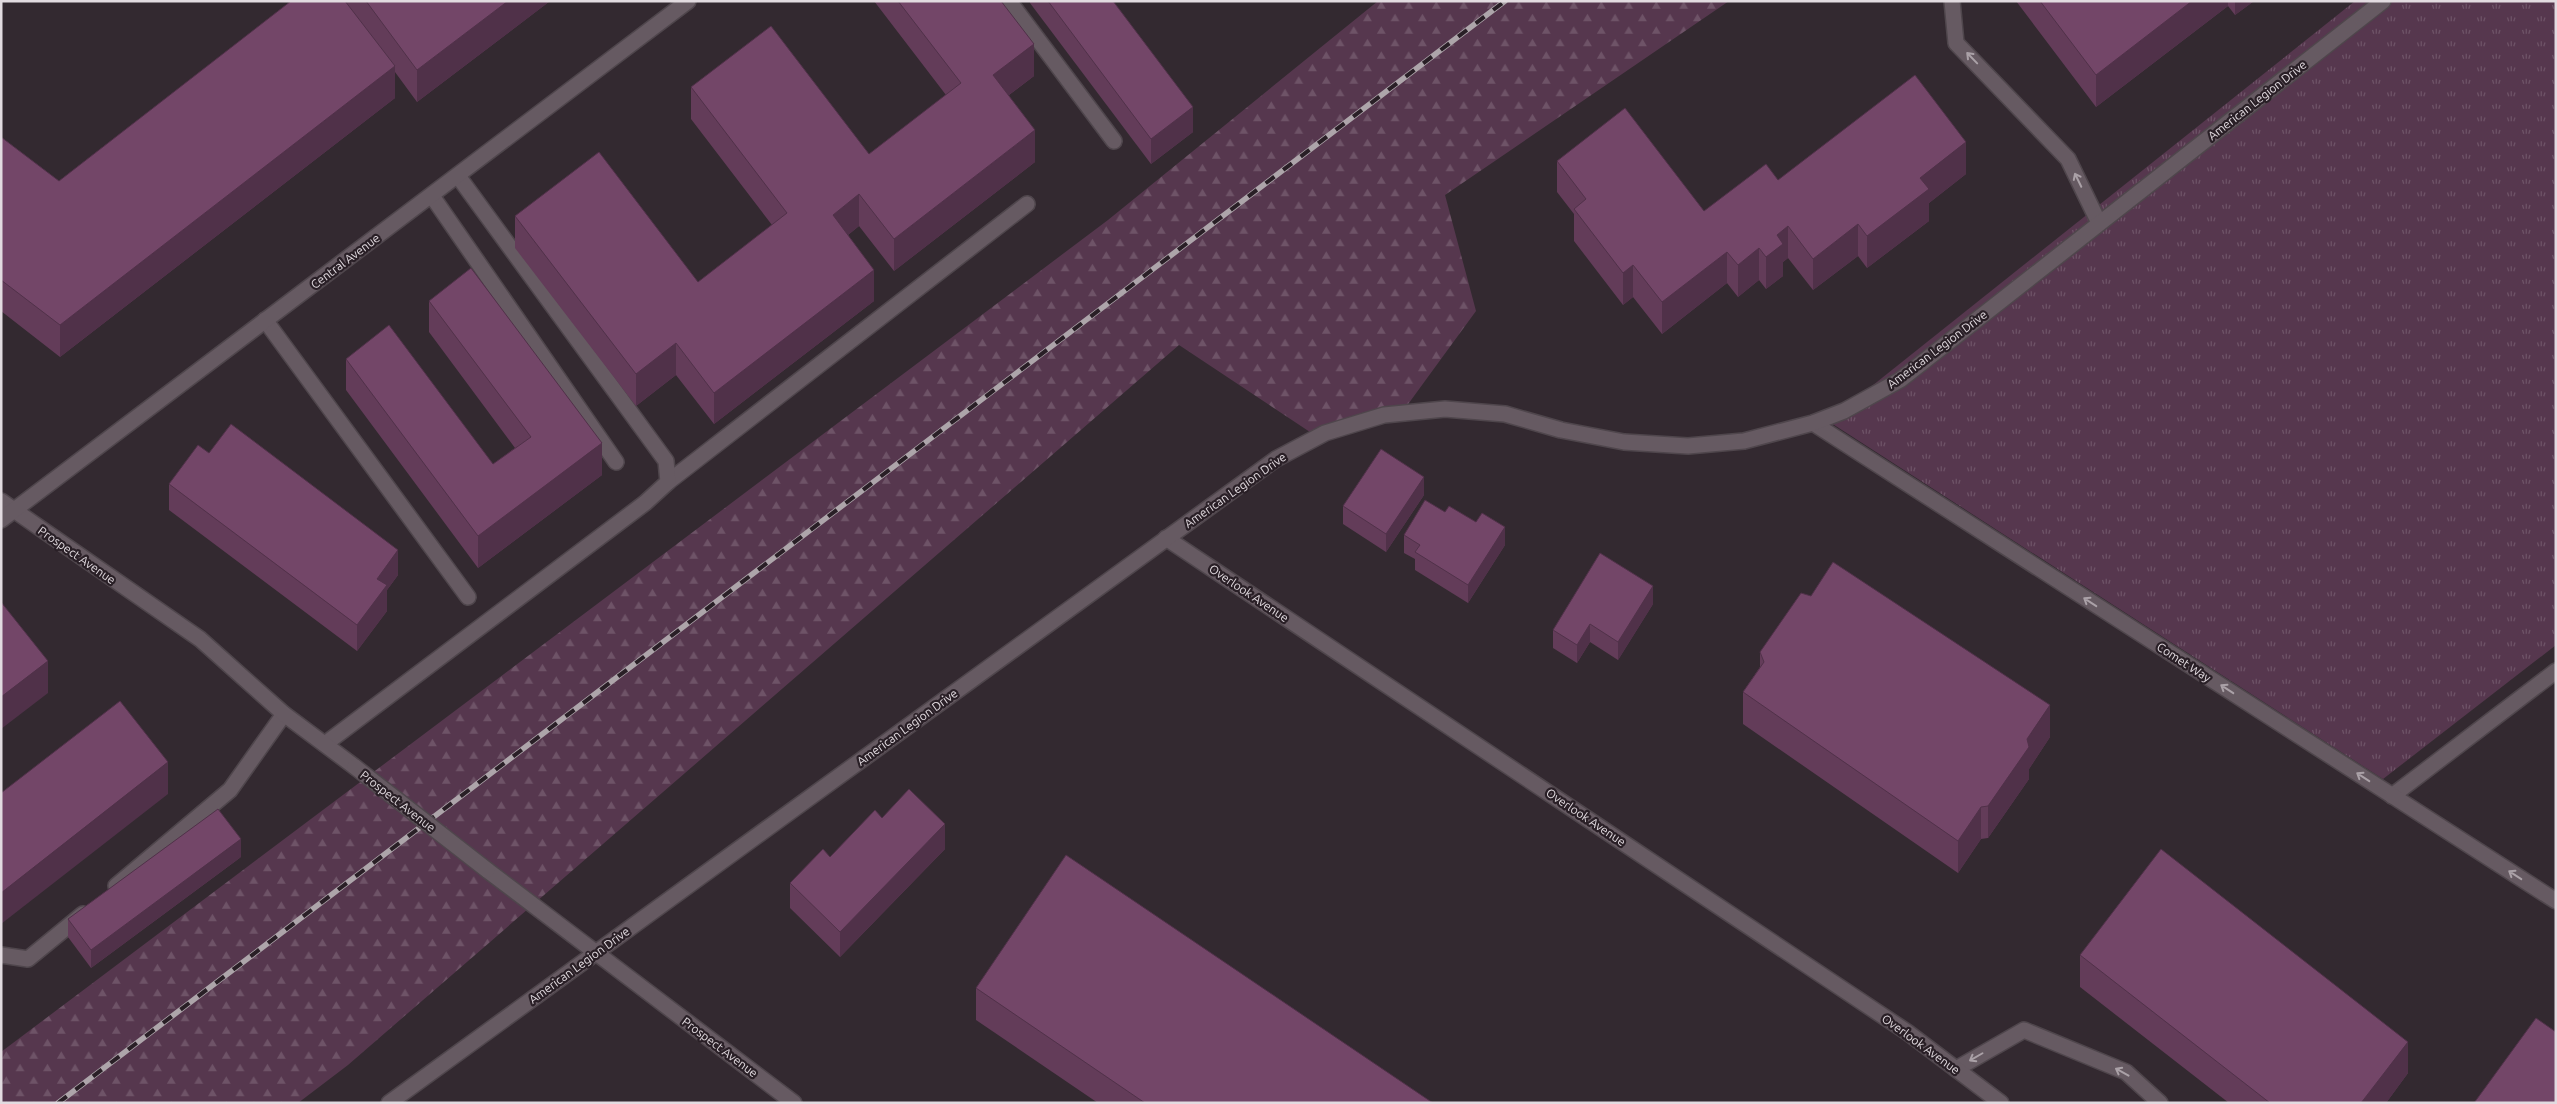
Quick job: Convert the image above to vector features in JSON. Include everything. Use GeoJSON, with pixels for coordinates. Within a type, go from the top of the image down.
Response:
{"type":"FeatureCollection","features":[{"type":"Feature","properties":{"kind":"street","name":"Central Avenue"},"geometry":{"type":"LineString","coordinates":[[1,520],[688,1]]}},
{"type":"Feature","properties":{"kind":"street"},"geometry":{"type":"LineString","coordinates":[[1009,1],[1114,141]]}},
{"type":"Feature","properties":{"kind":"street"},"geometry":{"type":"LineString","coordinates":[[1952,1],[1956,43],[2068,159],[2099,224]]}},
{"type":"Feature","properties":{"kind":"street","name":"American Legion Drive"},"geometry":{"type":"LineString","coordinates":[[389,1103],[1276,459],[1325,433],[1384,415],[1445,409],[1505,414],[1562,430],[1624,442],[1688,446],[1744,441],[1813,423],[1844,411],[1900,380],[2383,1]]}},
{"type":"Feature","properties":{"kind":"street"},"geometry":{"type":"LineString","coordinates":[[458,176],[666,461],[668,482]]}},
{"type":"Feature","properties":{"kind":"street"},"geometry":{"type":"LineString","coordinates":[[432,196],[616,462]]}},
{"type":"Feature","properties":{"kind":"street"},"geometry":{"type":"LineString","coordinates":[[324,744],[645,504],[668,482],[1027,204]]}},
{"type":"Feature","properties":{"kind":"street"},"geometry":{"type":"LineString","coordinates":[[265,320],[468,596]]}},
{"type":"Feature","properties":{"kind":"street","name":"Comet Way"},"geometry":{"type":"LineString","coordinates":[[1813,423],[2556,901]]}},
{"type":"Feature","properties":{"kind":"street","name":"Prospect Avenue"},"geometry":{"type":"LineString","coordinates":[[1,501],[200,639],[284,714],[794,1103]]}},
{"type":"Feature","properties":{"kind":"street","name":"Overlook Avenue"},"geometry":{"type":"LineString","coordinates":[[1166,538],[1907,1032],[2001,1103]]}},
{"type":"Feature","properties":{"kind":"street"},"geometry":{"type":"LineString","coordinates":[[2392,796],[2556,671]]}},
{"type":"Feature","properties":{"kind":"street"},"geometry":{"type":"LineString","coordinates":[[1,955],[28,959],[230,790],[284,714]]}},
{"type":"Feature","properties":{"kind":"street"},"geometry":{"type":"LineString","coordinates":[[1956,1069],[2024,1030],[2126,1072],[2160,1103]]}},
{"type":"Feature","properties":{"kind":"green space"},"geometry":{"type":"Polygon","coordinates":[[[1378,1],[1729,1],[1445,195],[1476,311],[1406,407],[1313,434],[1179,345],[348,1065],[298,1103],[1,1103],[1,1052],[1108,220],[1378,1]]]}},
{"type":"Feature","properties":{"kind":"green space"},"geometry":{"type":"Polygon","coordinates":[[[2355,1],[2556,1],[2556,645],[2383,779],[1828,421],[2355,1]]]}},
{"type":"Feature","properties":{"kind":"building"},"geometry":{"type":"Polygon","coordinates":[[[291,1],[345,1],[395,66],[60,325],[1,280],[1,137],[59,181],[291,1]]]}},
{"type":"Feature","properties":{"kind":"building"},"geometry":{"type":"Polygon","coordinates":[[[366,1],[508,1],[417,70],[366,1]]]}},
{"type":"Feature","properties":{"kind":"building"},"geometry":{"type":"Polygon","coordinates":[[[898,1],[1001,1],[1034,44],[993,75],[1035,130],[894,239],[859,194],[833,215],[874,270],[714,393],[676,343],[636,374],[515,216],[599,152],[698,282],[787,213],[691,87],[771,26],[869,154],[961,83],[898,1]]]}},
{"type":"Feature","properties":{"kind":"building"},"geometry":{"type":"Polygon","coordinates":[[[1048,1],[1113,1],[1193,107],[1151,139],[1048,1]]]}},
{"type":"Feature","properties":{"kind":"building"},"geometry":{"type":"Polygon","coordinates":[[[2040,1],[2192,1],[2096,75],[2040,1]]]}},
{"type":"Feature","properties":{"kind":"building"},"geometry":{"type":"Polygon","coordinates":[[[1915,75],[1966,142],[1920,178],[1929,189],[1867,236],[1858,224],[1813,259],[1788,226],[1777,235],[1783,244],[1766,257],[1759,248],[1738,265],[1727,252],[1662,302],[1633,265],[1623,273],[1574,209],[1586,199],[1557,161],[1625,108],[1704,211],[1766,164],[1778,180],[1915,75]]]}},
{"type":"Feature","properties":{"kind":"building"},"geometry":{"type":"Polygon","coordinates":[[[471,268],[602,443],[478,536],[346,359],[389,325],[493,464],[531,437],[429,301],[471,268]]]}},
{"type":"Feature","properties":{"kind":"building"},"geometry":{"type":"Polygon","coordinates":[[[231,424],[398,550],[377,579],[387,585],[357,625],[169,484],[198,445],[209,453],[231,424]]]}},
{"type":"Feature","properties":{"kind":"building"},"geometry":{"type":"Polygon","coordinates":[[[1381,449],[1424,477],[1386,534],[1343,506],[1381,449]]]}},
{"type":"Feature","properties":{"kind":"building"},"geometry":{"type":"Polygon","coordinates":[[[1425,500],[1445,512],[1449,506],[1476,522],[1482,513],[1505,527],[1468,585],[1415,552],[1420,545],[1404,535],[1425,500]]]}},
{"type":"Feature","properties":{"kind":"building"},"geometry":{"type":"Polygon","coordinates":[[[1600,553],[1653,586],[1618,642],[1590,624],[1577,645],[1553,630],[1600,553]]]}},
{"type":"Feature","properties":{"kind":"building"},"geometry":{"type":"Polygon","coordinates":[[[1833,562],[2050,705],[2027,739],[2029,747],[1988,806],[1981,807],[1958,841],[1743,692],[1764,662],[1760,652],[1801,593],[1811,596],[1833,562]]]}},
{"type":"Feature","properties":{"kind":"building"},"geometry":{"type":"Polygon","coordinates":[[[1,602],[48,661],[1,697],[1,602]]]}},
{"type":"Feature","properties":{"kind":"building"},"geometry":{"type":"Polygon","coordinates":[[[120,701],[168,762],[1,893],[1,793],[120,701]]]}},
{"type":"Feature","properties":{"kind":"building"},"geometry":{"type":"Polygon","coordinates":[[[909,789],[945,824],[840,932],[790,883],[823,849],[830,857],[875,810],[882,818],[909,789]]]}},
{"type":"Feature","properties":{"kind":"building"},"geometry":{"type":"Polygon","coordinates":[[[218,809],[241,839],[91,950],[68,919],[218,809]]]}},
{"type":"Feature","properties":{"kind":"building"},"geometry":{"type":"Polygon","coordinates":[[[2161,849],[2408,1042],[2361,1103],[2270,1103],[2080,955],[2161,849]]]}},
{"type":"Feature","properties":{"kind":"building"},"geometry":{"type":"Polygon","coordinates":[[[1066,855],[1433,1103],[1145,1103],[976,988],[1066,855]]]}},
{"type":"Feature","properties":{"kind":"building"},"geometry":{"type":"Polygon","coordinates":[[[2536,1018],[2556,1032],[2556,1103],[2474,1103],[2536,1018]]]}},
{"type":"Feature","properties":{"kind":"railway"},"geometry":{"type":"LineString","coordinates":[[58,1103],[1505,1]]}}]}
